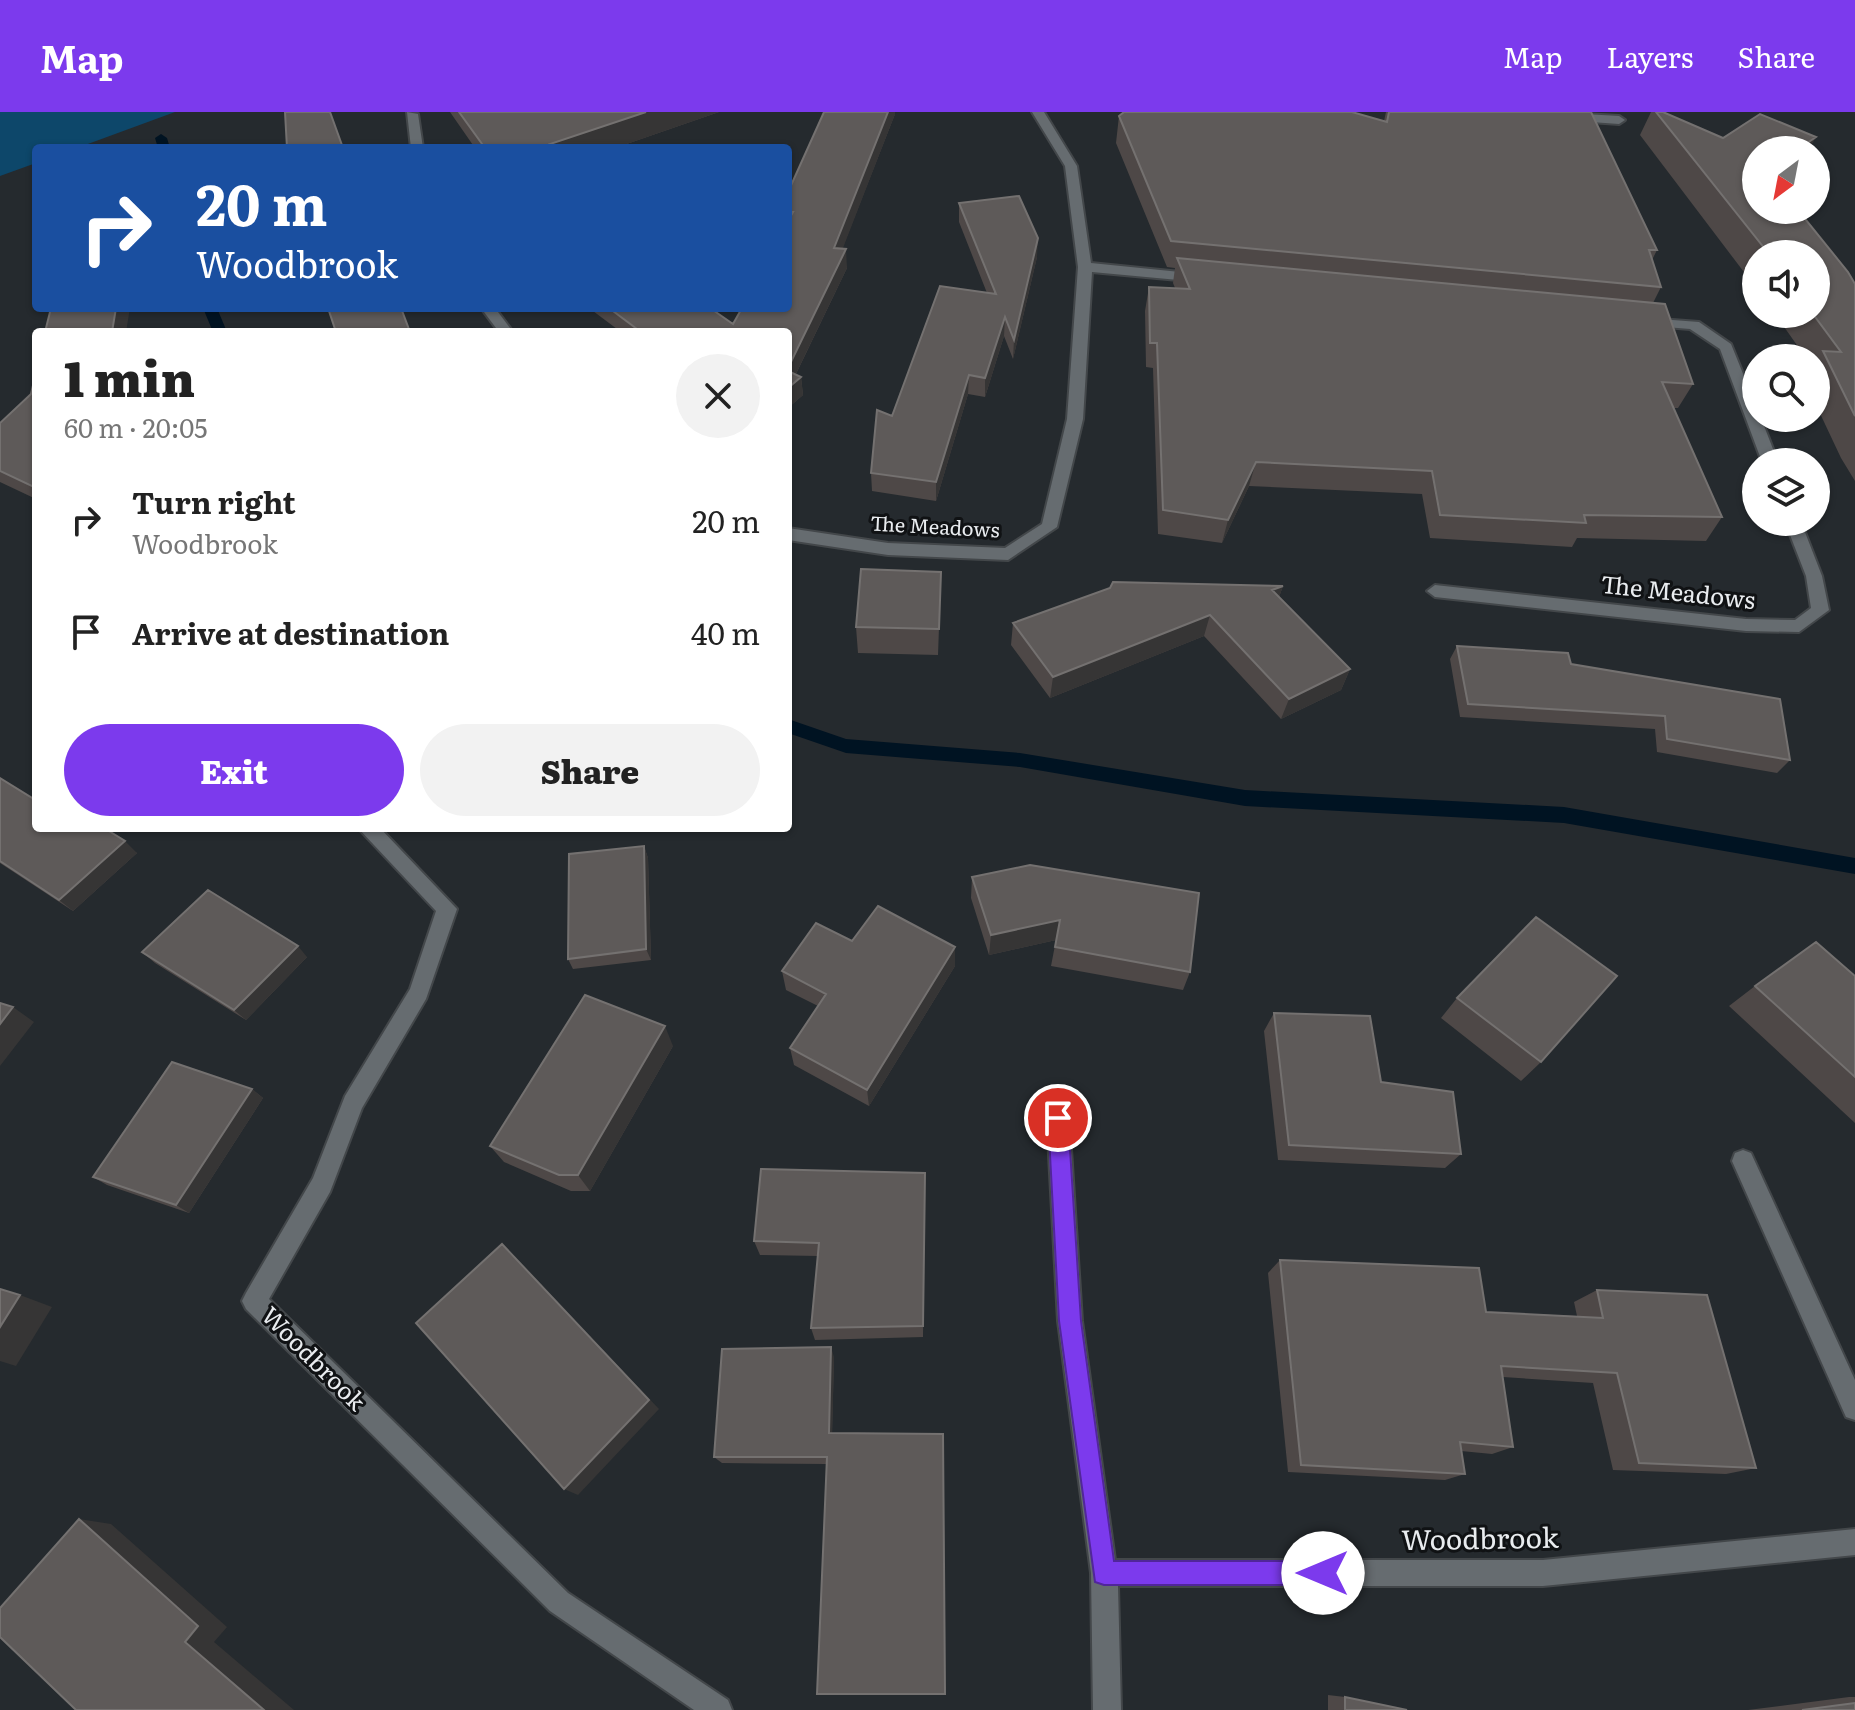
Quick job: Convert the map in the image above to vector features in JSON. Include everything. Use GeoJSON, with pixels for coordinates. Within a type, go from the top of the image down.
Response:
{"type":"FeatureCollection","features":[{"type":"Feature","properties":{"kind":"street","name":"The Meadows"},"geometry":{"type":"LineString","coordinates":[[792,535],[888,549],[1008,554],[1049,527],[1075,419],[1085,267],[1071,166],[1038,112]]}},
{"type":"Feature","properties":{"kind":"street"},"geometry":{"type":"LineString","coordinates":[[412,114],[416,144]]}},
{"type":"Feature","properties":{"kind":"street"},"geometry":{"type":"LineString","coordinates":[[1555,117],[1619,120]]}},
{"type":"Feature","properties":{"kind":"street"},"geometry":{"type":"LineString","coordinates":[[1085,267],[1208,279]]}},
{"type":"Feature","properties":{"kind":"street"},"geometry":{"type":"LineString","coordinates":[[1627,320],[1694,325],[1726,347],[1765,448]]}},
{"type":"Feature","properties":{"kind":"street","name":"The Meadows"},"geometry":{"type":"LineString","coordinates":[[1435,591],[1746,625],[1799,626],[1820,610],[1814,576],[1798,536]]}},
{"type":"Feature","properties":{"kind":"street","name":"Woodbrook"},"geometry":{"type":"LineString","coordinates":[[372,832],[447,909],[419,992],[353,1103],[322,1184],[254,1301],[559,1602],[718,1710]]}},
{"type":"Feature","properties":{"kind":"street"},"geometry":{"type":"LineString","coordinates":[[1058,1118],[1070,1321],[1104,1573],[1107,1710]]}},
{"type":"Feature","properties":{"kind":"street"},"geometry":{"type":"LineString","coordinates":[[1743,1161],[1855,1408]]}},
{"type":"Feature","properties":{"kind":"street","name":"Woodbrook"},"geometry":{"type":"LineString","coordinates":[[1104,1573],[1543,1573],[1855,1542]]}},
{"type":"Feature","properties":{"kind":"shaded area"},"geometry":{"type":"Polygon","coordinates":[[[0,112],[175,112],[88,144],[32,144],[32,164],[0,176],[0,112]]]}},
{"type":"Feature","properties":{"kind":"building"},"geometry":{"type":"Polygon","coordinates":[[[285,112],[330,112],[342,144],[287,144],[285,112]]]}},
{"type":"Feature","properties":{"kind":"building"},"geometry":{"type":"Polygon","coordinates":[[[459,112],[646,112],[550,144],[482,144],[459,112]]]}},
{"type":"Feature","properties":{"kind":"building"},"geometry":{"type":"Polygon","coordinates":[[[824,112],[888,112],[834,248],[846,249],[792,360],[792,328],[636,328],[614,312],[716,312],[733,324],[740,312],[792,312],[792,183],[824,112]]]}},
{"type":"Feature","properties":{"kind":"building"},"geometry":{"type":"Polygon","coordinates":[[[1124,112],[1352,112],[1387,122],[1389,112],[1591,112],[1657,250],[1649,250],[1661,287],[1171,241],[1119,116],[1124,112]]]}},
{"type":"Feature","properties":{"kind":"building"},"geometry":{"type":"Polygon","coordinates":[[[1656,112],[1663,112],[1723,138],[1760,114],[1814,136],[1742,136],[1742,220],[1656,112]]]}},
{"type":"Feature","properties":{"kind":"building"},"geometry":{"type":"Polygon","coordinates":[[[1019,196],[1038,238],[1014,340],[1005,317],[985,378],[969,375],[936,482],[871,473],[877,410],[892,416],[940,286],[996,294],[959,203],[1019,196]]]}},
{"type":"Feature","properties":{"kind":"building"},"geometry":{"type":"Polygon","coordinates":[[[1745,224],[1809,224],[1822,240],[1758,240],[1745,224]]]}},
{"type":"Feature","properties":{"kind":"building"},"geometry":{"type":"Polygon","coordinates":[[[1830,250],[1855,284],[1855,416],[1830,365],[1830,351],[1841,352],[1823,328],[1830,328],[1830,250]]]}},
{"type":"Feature","properties":{"kind":"building"},"geometry":{"type":"Polygon","coordinates":[[[1177,258],[1665,304],[1693,384],[1662,382],[1722,517],[1584,515],[1586,523],[1440,515],[1432,471],[1256,462],[1228,520],[1163,510],[1157,343],[1150,343],[1149,287],[1190,289],[1177,258]]]}},
{"type":"Feature","properties":{"kind":"building"},"geometry":{"type":"Polygon","coordinates":[[[50,312],[115,312],[113,328],[46,328],[50,312]]]}},
{"type":"Feature","properties":{"kind":"building"},"geometry":{"type":"Polygon","coordinates":[[[329,312],[402,312],[408,328],[335,328],[329,312]]]}},
{"type":"Feature","properties":{"kind":"building"},"geometry":{"type":"Polygon","coordinates":[[[792,373],[801,377],[792,385],[792,373]]]}},
{"type":"Feature","properties":{"kind":"building"},"geometry":{"type":"Polygon","coordinates":[[[32,390],[32,486],[0,471],[0,423],[32,390]]]}},
{"type":"Feature","properties":{"kind":"building"},"geometry":{"type":"Polygon","coordinates":[[[861,569],[941,572],[939,629],[856,627],[861,569]]]}},
{"type":"Feature","properties":{"kind":"building"},"geometry":{"type":"Polygon","coordinates":[[[1113,582],[1283,586],[1272,590],[1350,669],[1289,699],[1210,615],[1053,677],[1013,623],[1110,588],[1113,582]]]}},
{"type":"Feature","properties":{"kind":"building"},"geometry":{"type":"Polygon","coordinates":[[[1457,646],[1568,653],[1571,664],[1780,699],[1790,760],[1667,739],[1665,716],[1468,704],[1457,646]]]}},
{"type":"Feature","properties":{"kind":"building"},"geometry":{"type":"Polygon","coordinates":[[[0,778],[32,798],[32,832],[110,832],[125,841],[59,900],[0,861],[0,778]]]}},
{"type":"Feature","properties":{"kind":"building"},"geometry":{"type":"Polygon","coordinates":[[[644,846],[646,949],[568,959],[569,854],[644,846]]]}},
{"type":"Feature","properties":{"kind":"building"},"geometry":{"type":"Polygon","coordinates":[[[1030,865],[1199,893],[1190,972],[1055,947],[1060,920],[991,935],[972,877],[1030,865]]]}},
{"type":"Feature","properties":{"kind":"building"},"geometry":{"type":"Polygon","coordinates":[[[208,890],[298,946],[234,1010],[142,952],[208,890]]]}},
{"type":"Feature","properties":{"kind":"building"},"geometry":{"type":"Polygon","coordinates":[[[878,906],[955,947],[867,1090],[790,1048],[826,994],[782,971],[816,923],[852,941],[878,906]]]}},
{"type":"Feature","properties":{"kind":"building"},"geometry":{"type":"Polygon","coordinates":[[[1536,917],[1617,976],[1541,1062],[1457,998],[1536,917]]]}},
{"type":"Feature","properties":{"kind":"building"},"geometry":{"type":"Polygon","coordinates":[[[1816,942],[1855,976],[1855,1077],[1755,986],[1816,942]]]}},
{"type":"Feature","properties":{"kind":"building"},"geometry":{"type":"Polygon","coordinates":[[[585,995],[665,1026],[578,1175],[559,1175],[490,1146],[585,995]]]}},
{"type":"Feature","properties":{"kind":"building"},"geometry":{"type":"Polygon","coordinates":[[[0,1003],[13,1007],[0,1024],[0,1003]]]}},
{"type":"Feature","properties":{"kind":"building"},"geometry":{"type":"Polygon","coordinates":[[[1274,1013],[1370,1016],[1381,1082],[1453,1092],[1461,1154],[1289,1145],[1274,1013]]]}},
{"type":"Feature","properties":{"kind":"building"},"geometry":{"type":"Polygon","coordinates":[[[172,1062],[252,1089],[176,1205],[93,1177],[172,1062]]]}},
{"type":"Feature","properties":{"kind":"building"},"geometry":{"type":"Polygon","coordinates":[[[761,1169],[925,1173],[923,1326],[811,1328],[819,1243],[754,1241],[761,1169]]]}},
{"type":"Feature","properties":{"kind":"building"},"geometry":{"type":"Polygon","coordinates":[[[502,1244],[649,1400],[564,1489],[416,1323],[502,1244]]]}},
{"type":"Feature","properties":{"kind":"building"},"geometry":{"type":"Polygon","coordinates":[[[1280,1260],[1479,1268],[1486,1312],[1603,1318],[1597,1290],[1707,1295],[1756,1468],[1639,1463],[1617,1373],[1501,1366],[1513,1447],[1460,1442],[1465,1474],[1301,1465],[1280,1260]]]}},
{"type":"Feature","properties":{"kind":"building"},"geometry":{"type":"Polygon","coordinates":[[[0,1289],[20,1295],[0,1327],[0,1289]]]}},
{"type":"Feature","properties":{"kind":"building"},"geometry":{"type":"Polygon","coordinates":[[[831,1347],[829,1433],[943,1434],[945,1694],[817,1694],[827,1457],[714,1457],[722,1349],[831,1347]]]}},
{"type":"Feature","properties":{"kind":"building"},"geometry":{"type":"Polygon","coordinates":[[[79,1519],[198,1626],[185,1642],[264,1710],[76,1710],[0,1637],[0,1608],[79,1519]]]}},
{"type":"Feature","properties":{"kind":"building"},"geometry":{"type":"Polygon","coordinates":[[[1345,1697],[1407,1710],[1345,1710],[1345,1697]]]}},
{"type":"Feature","properties":{"kind":"building"},"geometry":{"type":"Polygon","coordinates":[[[1855,1703],[1855,1710],[1802,1710],[1855,1703]]]}},
{"type":"Feature","properties":{"kind":"waterway"},"geometry":{"type":"LineString","coordinates":[[161,138],[163,144]]}},
{"type":"Feature","properties":{"kind":"waterway"},"geometry":{"type":"LineString","coordinates":[[212,312],[218,328]]}},
{"type":"Feature","properties":{"kind":"waterway"},"geometry":{"type":"LineString","coordinates":[[792,727],[846,746],[1020,760],[1245,798],[1564,815],[1855,866]]}},
{"type":"Feature","properties":{"kind":"route"},"geometry":{"type":"LineString","coordinates":[[1058,1118],[1070,1321],[1104,1573],[1323,1573]]}}]}
